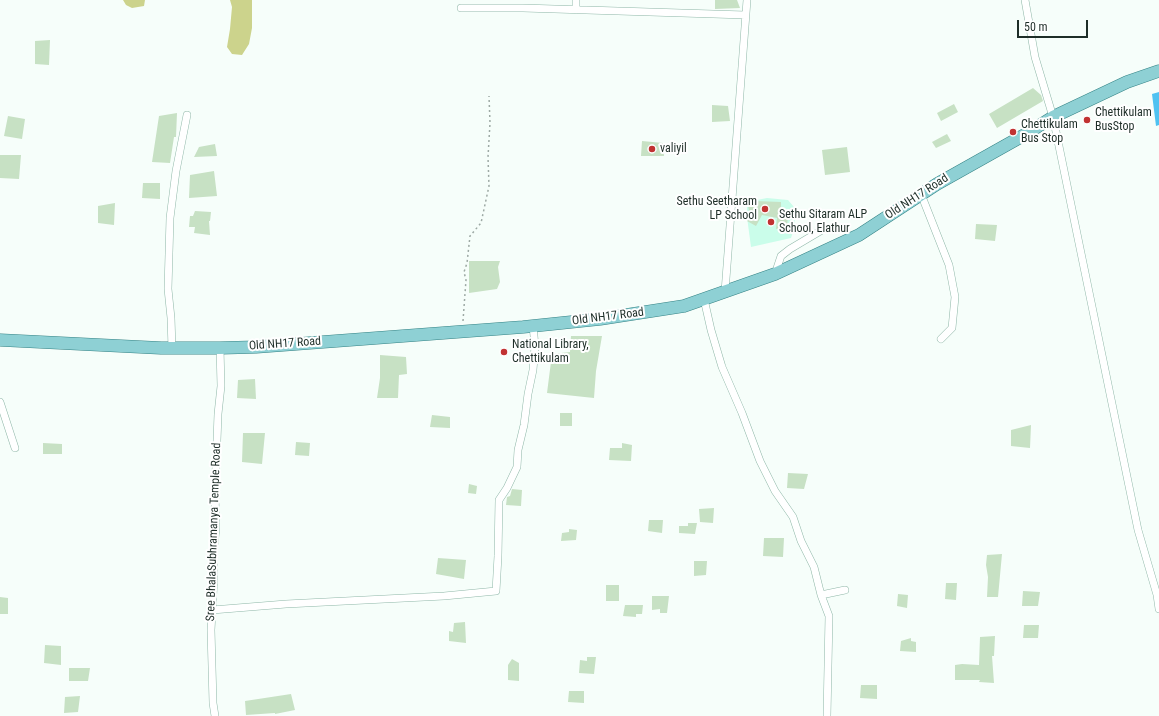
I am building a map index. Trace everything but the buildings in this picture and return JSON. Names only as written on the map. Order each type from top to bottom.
[{"type":"main road","name":"Old NH17 Road","points":[[0,340],[172,348],[220,348],[533,326],[600,319],[684,306],[775,274],[858,235],[921,194],[1053,117],[1127,82],[1159,71]]},
{"type":"street","points":[[576,0],[576,10]]},
{"type":"street","points":[[725,292],[746,0]]},
{"type":"street","points":[[1025,0],[1035,57],[1053,117],[1138,530],[1157,595],[1159,609]]},
{"type":"street","points":[[461,8],[746,15]]},
{"type":"street","points":[[172,348],[168,289],[170,218],[176,171],[187,115]]},
{"type":"street","points":[[921,194],[949,265],[955,297],[952,328],[941,339]]},
{"type":"street","points":[[775,274],[781,256],[790,248],[822,230]]},
{"type":"street","points":[[704,299],[710,330],[722,367],[742,413],[760,461],[775,491],[793,517],[801,541],[814,567],[821,595],[829,616],[827,716]]},
{"type":"street","points":[[212,610],[286,604],[444,596],[496,591],[499,500],[507,488],[517,467],[518,450],[524,425],[533,370],[535,346],[533,326]]},
{"type":"street","name":"Sree BhalaSubhramanya Temple Road","points":[[215,716],[211,660],[211,630],[213,554],[216,529],[216,436],[221,386],[220,348]]},
{"type":"street","points":[[0,402],[15,448]]},
{"type":"street","points":[[821,595],[845,590]]},
{"type":"path","points":[[462,323],[466,280],[464,272],[470,236],[481,223],[489,186],[489,96]]},
{"type":"shaded area","name":"Sethu Sitaram ALP School, Elathur","points":[[767,198],[788,200],[794,207],[795,226],[791,238],[751,247],[747,217],[747,202]]},
{"type":"green space","points":[[123,0],[145,0],[144,6],[132,8],[126,5]]},
{"type":"green space","points":[[230,0],[252,0],[252,28],[249,44],[242,55],[232,54],[227,47],[232,7]]},
{"type":"water","points":[[1159,92],[1159,125],[1156,126],[1152,94]]},
{"type":"place","name":"Chettikulam BusStop","points":[[1087,120]]},
{"type":"place","name":"Chettikulam Bus Stop","points":[[1013,132]]},
{"type":"place","name":"valiyil","points":[[652,149]]},
{"type":"place","name":"Sethu Seetharam LP School","points":[[765,209]]},
{"type":"place","name":"Sethu Sitaram ALP School, Elathur","points":[[771,222]]},
{"type":"place","name":"National Library, Chettikulam","points":[[504,352]]}]
